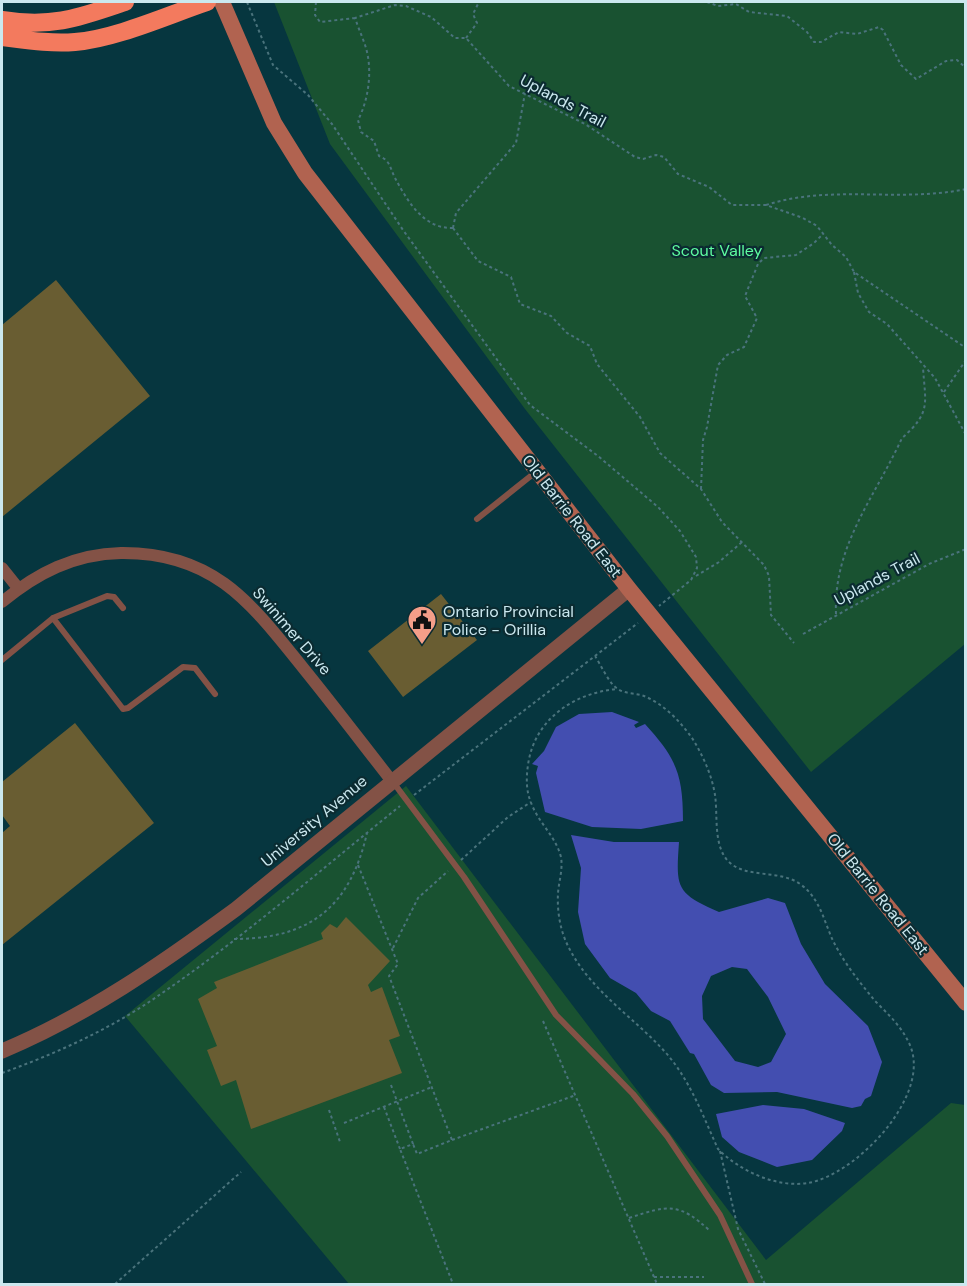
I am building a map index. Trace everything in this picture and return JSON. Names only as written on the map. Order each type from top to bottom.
[{"type":"highway","points":[[2,20],[28,24],[70,21],[124,2]]},
{"type":"highway","points":[[2,36],[42,43],[77,42],[129,29],[207,2]]},
{"type":"main road","name":"Old Barrie Road East","points":[[222,2],[274,123],[305,173],[629,589],[966,1003]]},
{"type":"street","name":"Swinimer Drive","points":[[2,602],[39,574],[62,563],[110,553],[158,555],[198,568],[224,582],[255,608],[391,780]]},
{"type":"street","points":[[2,568],[18,588]]},
{"type":"street","name":"University Avenue","points":[[2,1051],[77,1017],[163,963],[236,909],[391,780],[629,589]]},
{"type":"lane","points":[[477,519],[537,471]]},
{"type":"lane","points":[[2,660],[53,618],[107,596],[114,597],[123,608]]},
{"type":"lane","points":[[53,618],[123,709],[183,667],[195,668],[215,694]]},
{"type":"lane","points":[[391,780],[464,877],[556,1016],[633,1094],[667,1136],[720,1215],[752,1284]]},
{"type":"path","points":[[247,2],[273,65],[308,95],[332,124],[403,230],[530,405],[598,456],[658,507],[680,531],[696,557],[697,568],[693,578]]},
{"type":"path","name":"Uplands Trail","points":[[316,2],[315,15],[320,22],[355,18],[395,5],[406,6],[431,17],[455,38],[466,38],[509,86],[585,124],[634,157],[643,159],[656,155],[664,157],[678,174],[709,186],[732,205],[766,205],[803,218],[817,226],[822,234],[846,257],[854,272],[966,348]]},
{"type":"path","points":[[466,38],[477,23],[473,14],[479,2]]},
{"type":"path","points":[[707,2],[718,6],[724,3],[742,5],[749,12],[787,16],[807,32],[814,42],[821,42],[839,32],[857,34],[879,27],[883,30],[901,66],[916,79],[946,61],[957,60],[965,66]]},
{"type":"path","points":[[355,18],[366,47],[369,75],[364,108],[358,120],[361,132],[374,141],[379,156],[389,163],[401,189],[425,220],[443,228],[453,228]]},
{"type":"path","points":[[525,93],[516,143],[456,213],[453,228],[478,261],[511,277],[520,304],[551,316],[567,333],[590,346],[597,364],[640,417],[660,453],[701,489],[722,522],[764,565],[769,576],[771,615],[794,643]]},
{"type":"path","points":[[766,205],[792,197],[823,194],[918,194],[966,189]]},
{"type":"path","points":[[701,489],[703,440],[708,427],[718,366],[727,355],[744,346],[754,328],[757,318],[745,296],[758,264],[764,258],[796,255],[814,243],[822,234]]},
{"type":"path","points":[[854,272],[858,293],[868,312],[887,324],[944,393],[966,435]]},
{"type":"path","points":[[944,393],[966,360]]},
{"type":"path","points":[[836,614],[838,578],[853,529],[902,438],[915,427],[926,411],[923,367]]},
{"type":"path","points":[[668,600],[693,578],[719,562],[742,543]]},
{"type":"path","name":"Uplands Trail","points":[[803,634],[929,564],[966,549]]},
{"type":"path","points":[[2,1073],[85,1038],[148,1003],[640,621]]},
{"type":"path","points":[[595,656],[617,689]]},
{"type":"path","points":[[720,1150],[740,1166],[775,1181],[807,1183],[841,1172],[860,1156],[891,1123],[909,1088],[914,1055],[904,1034],[860,982],[837,949],[814,897],[789,877],[739,868],[726,859],[719,841],[715,795],[710,772],[693,739],[681,724],[654,701],[617,689],[582,697],[557,711],[544,725],[534,739],[529,759],[528,794],[532,807],[558,847],[561,858],[558,915],[568,946],[589,977],[615,1006],[664,1051],[678,1069],[720,1150],[738,1229],[765,1284]]},
{"type":"path","points":[[233,939],[275,937],[306,925],[318,917],[345,891],[358,865],[367,833]]},
{"type":"path","points":[[358,865],[398,964],[389,976],[452,1140]]},
{"type":"path","points":[[543,1021],[657,1284]]},
{"type":"path","points":[[391,1085],[417,1154],[577,1095]]},
{"type":"path","points":[[344,1123],[432,1087]]},
{"type":"path","points":[[384,1106],[453,1284]]},
{"type":"path","points":[[329,1110],[340,1142]]},
{"type":"path","points":[[400,1149],[413,1144]]},
{"type":"path","points":[[115,1284],[241,1172]]},
{"type":"path","points":[[629,1218],[653,1210],[676,1208],[692,1214],[710,1231]]},
{"type":"path","points":[[654,1277],[704,1277]]},
{"type":"green space","name":"Scout Valley","points":[[274,2],[965,2],[965,644],[811,772],[525,409],[330,144]]},
{"type":"green space","points":[[406,786],[766,1260],[951,1103],[965,1105],[965,1284],[349,1284],[125,1016]]},
{"type":"shaded area","points":[[612,712],[639,722],[634,725],[636,728],[645,724],[671,757],[679,779],[683,821],[641,829],[592,827],[545,812],[536,773],[538,766],[532,764],[544,751],[556,727],[579,714]]},
{"type":"shaded area","points":[[571,835],[614,842],[679,842],[678,869],[681,887],[694,899],[719,912],[768,898],[785,903],[801,944],[825,984],[868,1026],[882,1062],[871,1096],[865,1099],[861,1106],[852,1108],[777,1092],[724,1093],[711,1085],[694,1054],[690,1053],[670,1021],[651,1011],[636,993],[610,978],[585,944],[578,912],[581,868]],"holes":[[[732,967],[747,969],[768,997],[786,1034],[771,1062],[758,1067],[735,1061],[703,1019],[702,996],[711,976]]]},
{"type":"shaded area","points":[[763,1105],[804,1109],[845,1123],[842,1131],[812,1160],[777,1167],[739,1152],[722,1137],[716,1114]]},
{"type":"building","points":[[56,280],[150,396],[2,517],[2,325]]},
{"type":"building","name":"Ontario Provincial Police - Orillia","points":[[441,594],[477,640],[403,697],[368,651]]},
{"type":"building","points":[[75,723],[154,823],[2,945],[2,833],[10,826],[2,815],[2,782]]},
{"type":"building","points":[[346,917],[390,961],[368,985],[371,992],[382,987],[400,1036],[389,1040],[402,1073],[251,1129],[236,1080],[221,1086],[207,1050],[217,1046],[198,999],[217,988],[214,982],[323,939],[321,933],[330,924],[337,928]]},
{"type":"place","name":"Ontario Provincial Police - Orillia","points":[[422,646]]}]
